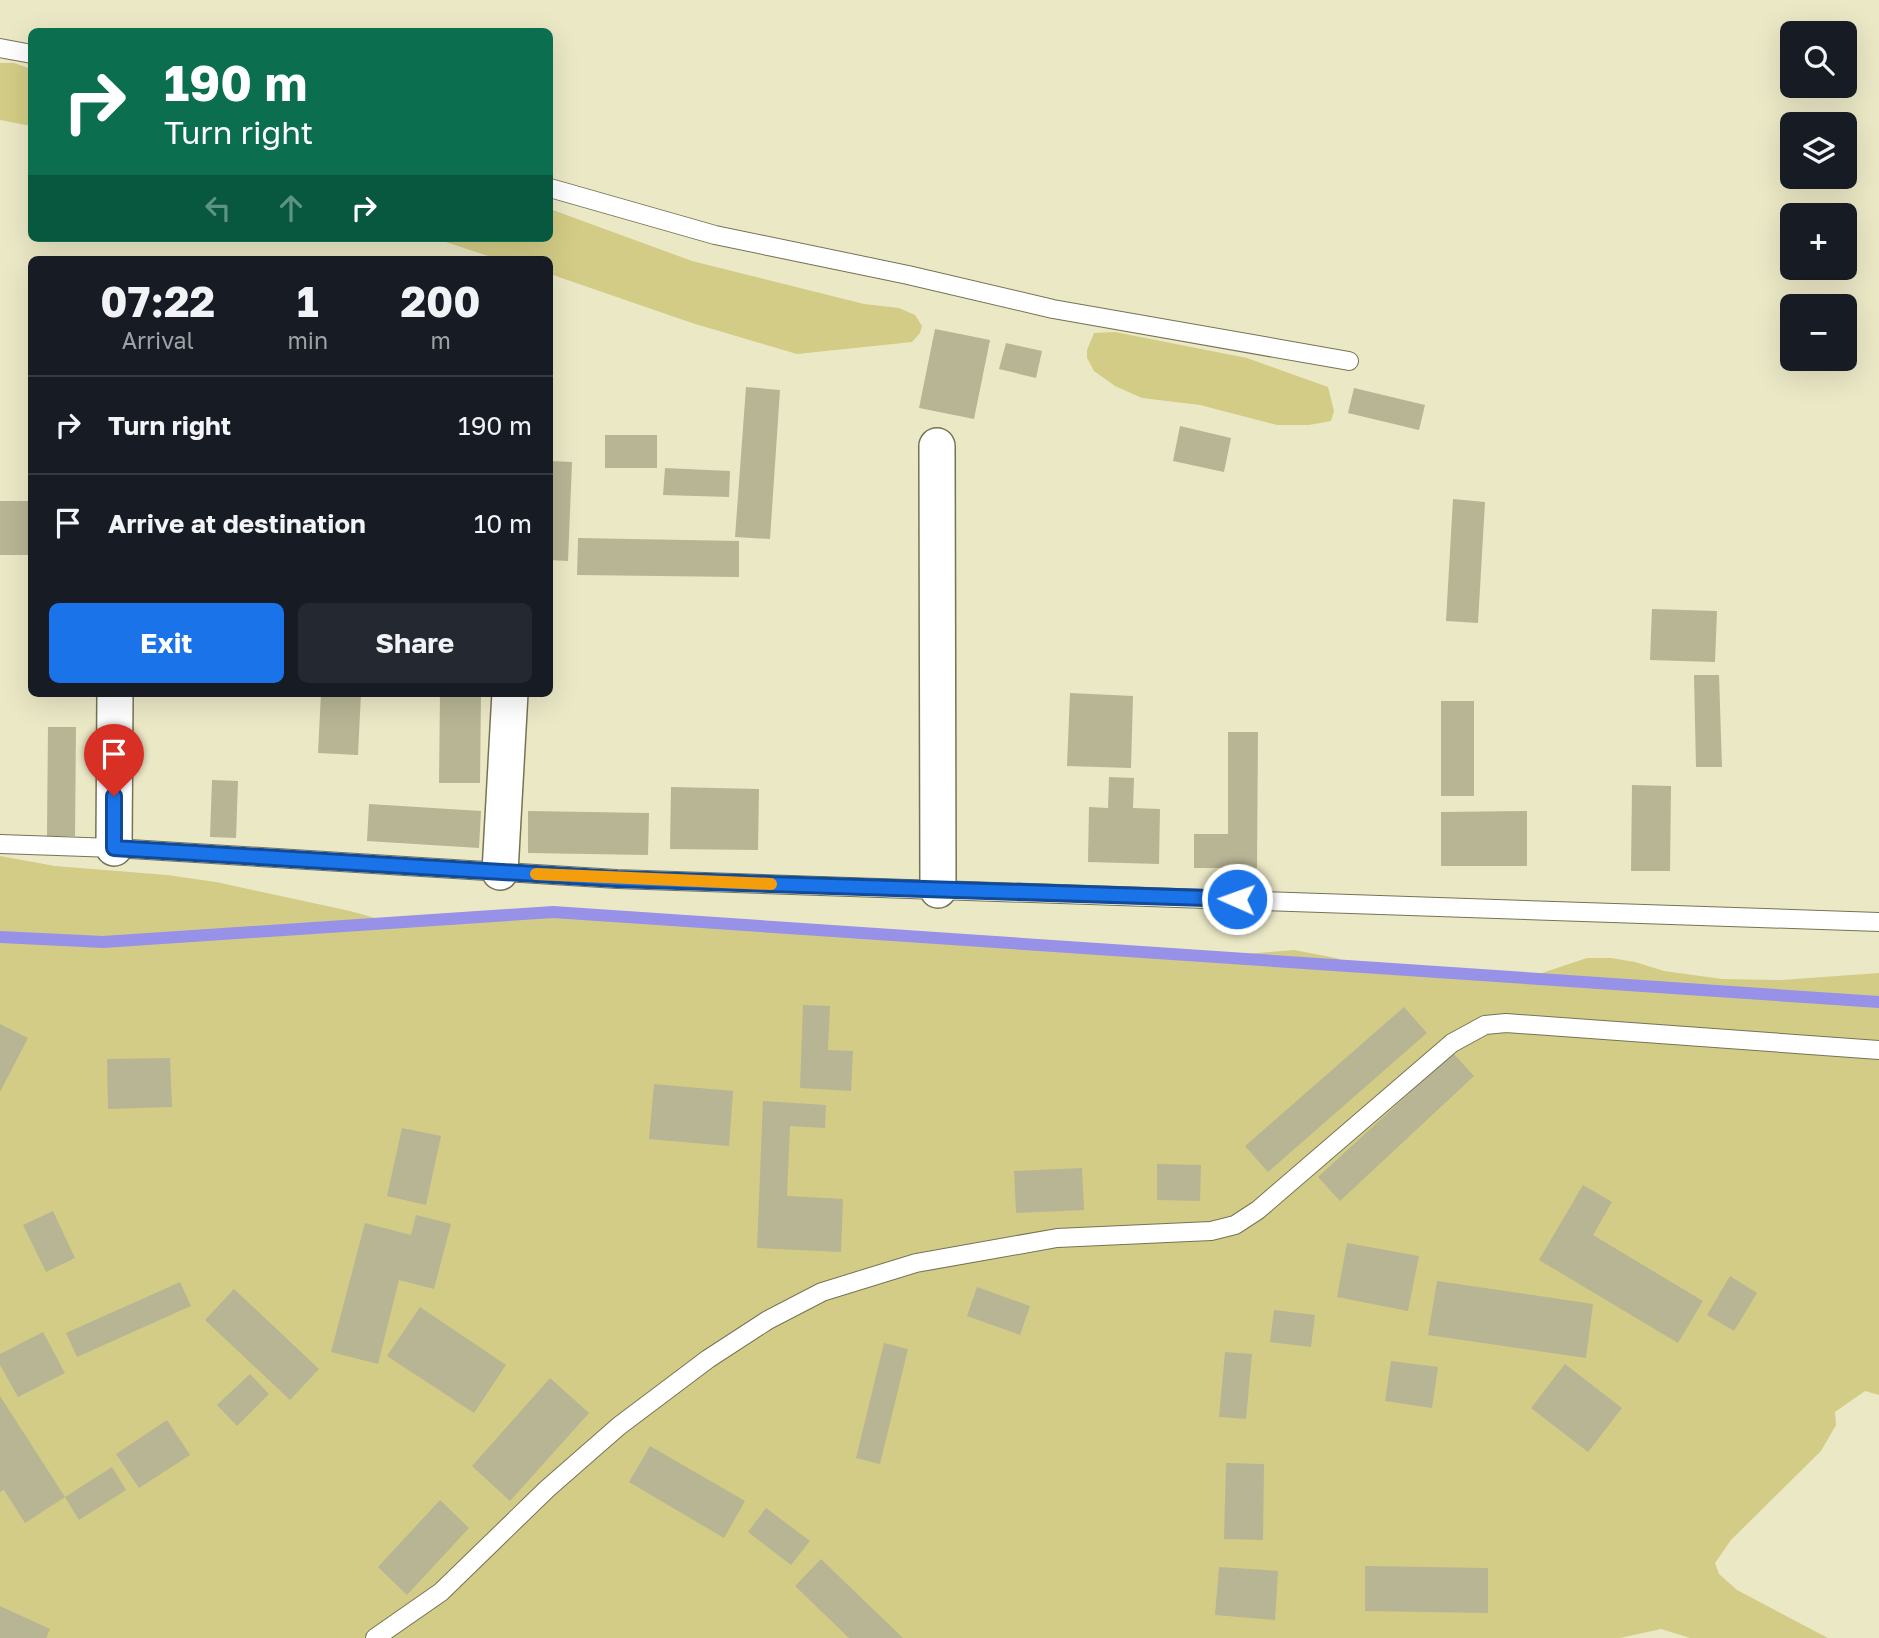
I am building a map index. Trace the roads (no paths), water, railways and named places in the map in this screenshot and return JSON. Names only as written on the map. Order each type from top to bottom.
[{"type":"street","points":[[937,446],[938,890]]},
{"type":"street","points":[[114,848],[115,697]]},
{"type":"street","points":[[500,872],[510,697]]},
{"type":"lane","points":[[0,48],[28,53]]},
{"type":"lane","points":[[553,189],[715,235],[895,272],[1053,309],[1349,361]]},
{"type":"lane","points":[[0,844],[114,848],[617,879],[1879,922]]},
{"type":"lane","points":[[375,1638],[441,1592],[547,1489],[619,1426],[709,1359],[768,1320],[822,1292],[916,1263],[1056,1238],[1211,1231],[1235,1225],[1258,1209],[1452,1043],[1485,1025],[1506,1023],[1879,1050]]},
{"type":"waterway","points":[[0,937],[103,942],[553,912],[1879,1002]]}]
